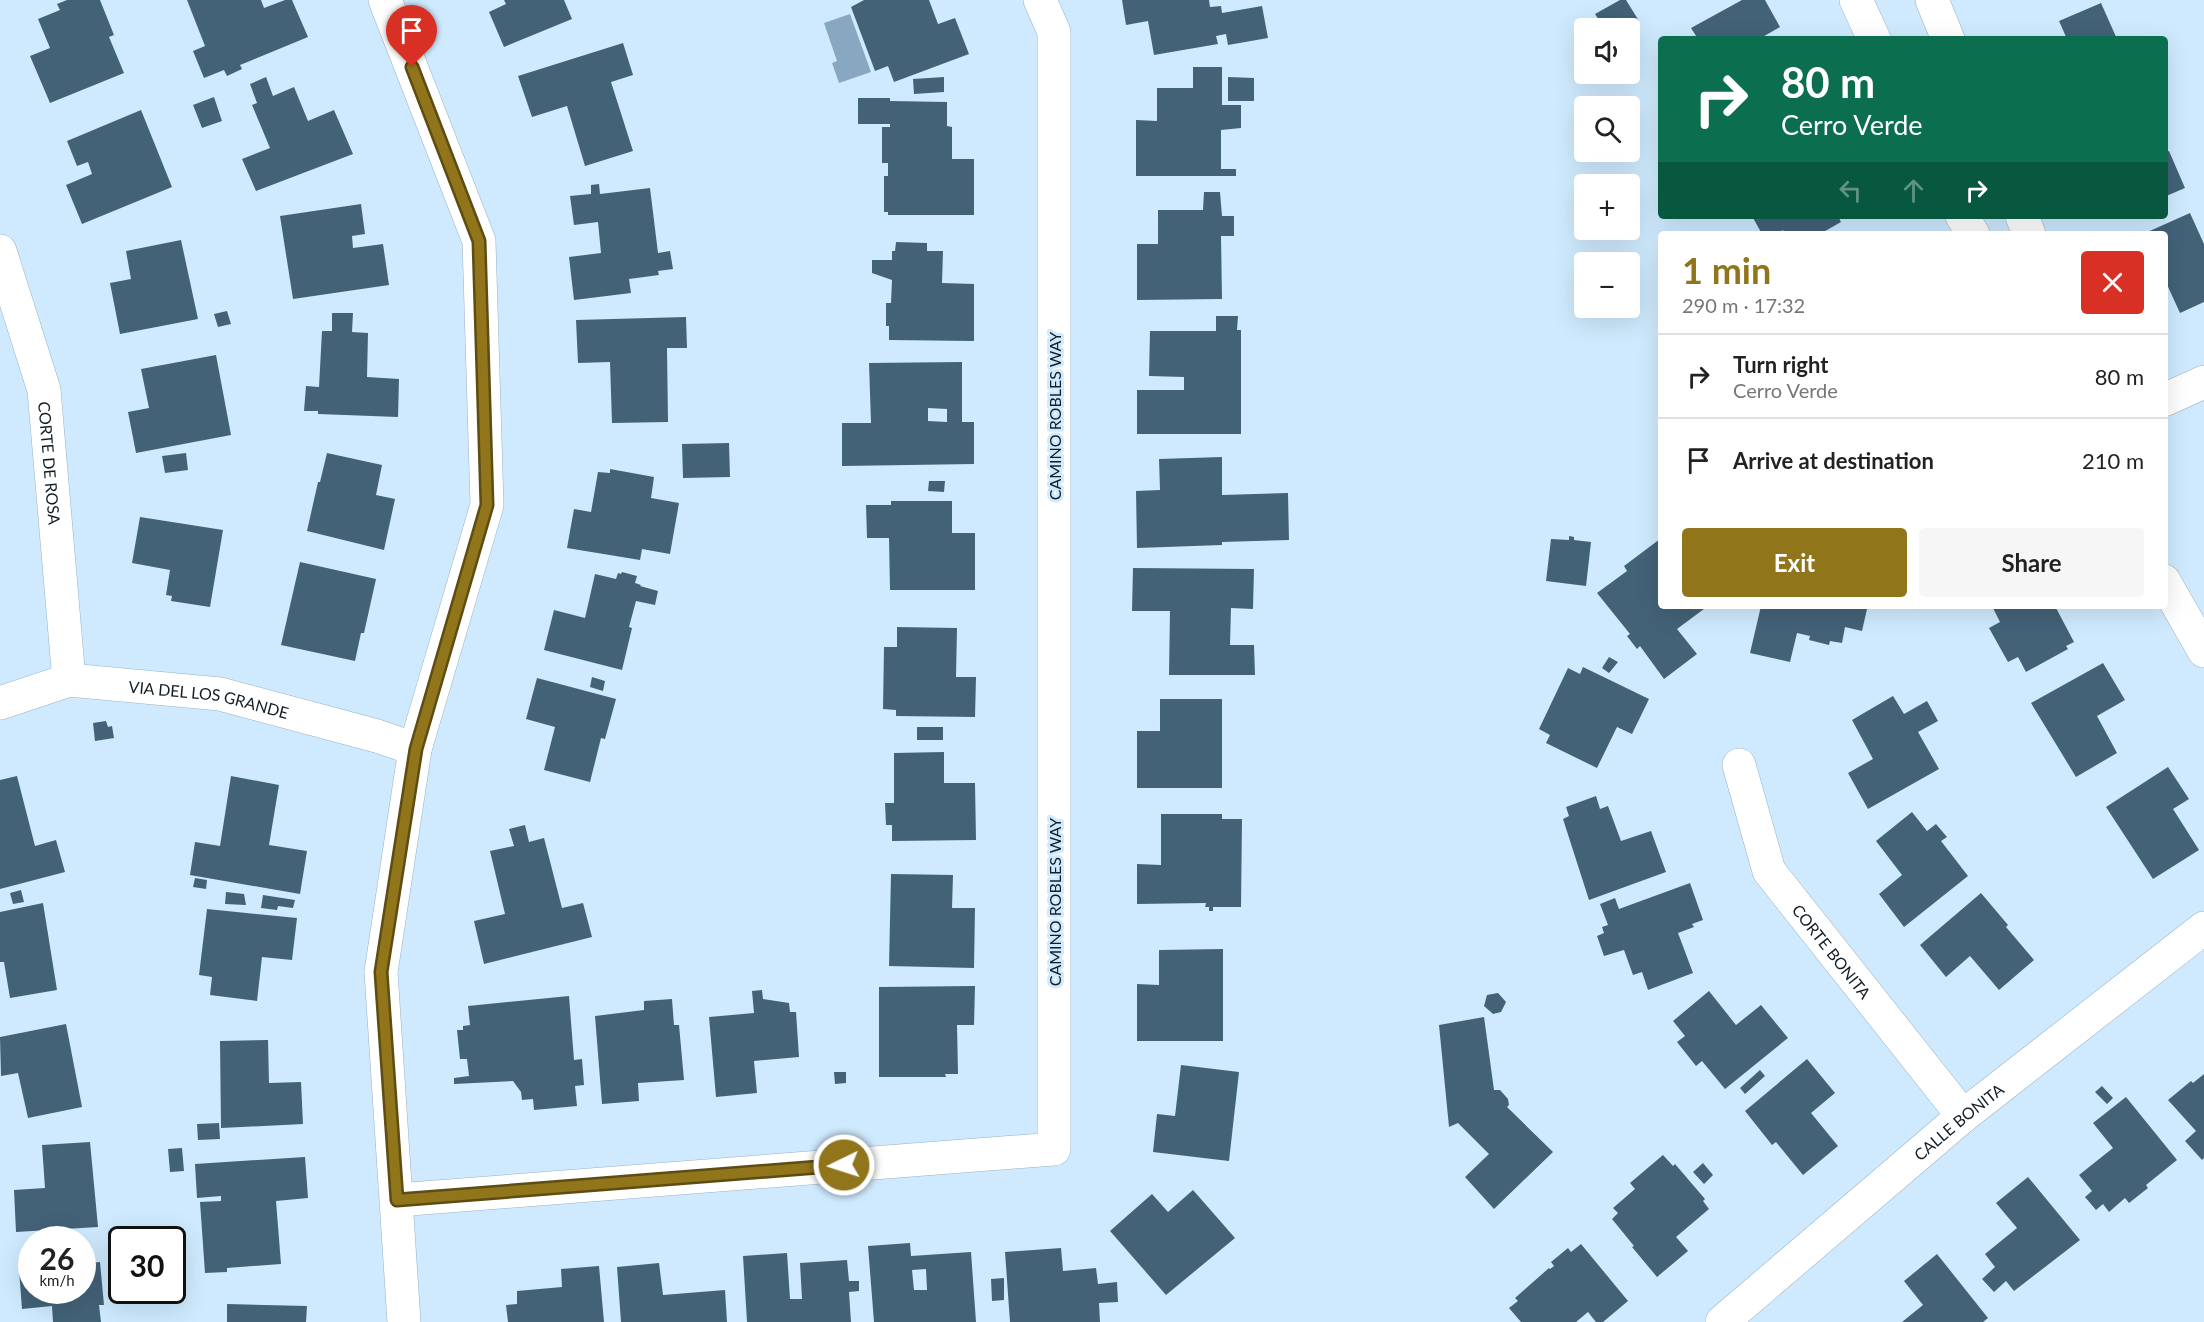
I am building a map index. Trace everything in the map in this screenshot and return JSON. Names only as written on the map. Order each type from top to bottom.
[{"type":"street","points":[[385,0],[479,241],[487,505],[416,749],[381,972],[404,1322]]},
{"type":"street","name":"CAMINO ROBLES WAY","points":[[397,1200],[1054,1149],[1054,32],[1040,0]]},
{"type":"street","points":[[1856,0],[1873,36]]},
{"type":"street","points":[[1932,0],[1947,36]]},
{"type":"street","name":"CORTE DE ROSA","points":[[0,251],[44,390],[69,680]]},
{"type":"street","points":[[2168,398],[2204,382]]},
{"type":"street","points":[[2168,588],[2204,651]]},
{"type":"street","name":"VIA DEL LOS GRANDE","points":[[0,703],[69,680],[220,694],[377,736],[416,749]]},
{"type":"street","name":"CORTE BONITA","points":[[1739,765],[1769,871],[1963,1116]]},
{"type":"street","name":"CALLE BONITA","points":[[1722,1322],[1963,1116],[2204,928]]},
{"type":"water","points":[[850,14],[871,72],[839,83],[832,63],[837,61],[824,23]]},
{"type":"building","points":[[67,0],[100,0],[114,35],[109,37],[124,73],[50,103],[30,56],[50,48],[38,19],[60,10],[57,4]]},
{"type":"building","points":[[187,0],[261,0],[264,8],[285,0],[292,0],[308,37],[240,65],[242,69],[227,76],[224,70],[204,78],[193,51],[205,46]]},
{"type":"building","points":[[504,0],[564,0],[572,19],[504,47],[489,12],[506,4]]},
{"type":"building","points":[[864,0],[929,0],[938,24],[955,18],[969,54],[894,82],[888,66],[875,71],[851,7]]},
{"type":"building","points":[[1122,0],[1209,0],[1210,7],[1221,6],[1222,13],[1262,6],[1268,38],[1228,45],[1226,34],[1216,36],[1218,44],[1154,55],[1148,21],[1126,25]]},
{"type":"building","points":[[1620,0],[1626,0],[1637,18],[1598,18],[1595,14]]},
{"type":"building","points":[[1742,0],[1765,0],[1780,27],[1764,36],[1696,36],[1691,28]]},
{"type":"building","points":[[2101,3],[2116,36],[2066,36],[2059,21]]},
{"type":"building","points":[[623,43],[633,75],[611,82],[633,151],[585,166],[567,106],[532,117],[518,76]]},
{"type":"building","points":[[1193,67],[1222,67],[1222,105],[1241,105],[1241,128],[1221,130],[1221,169],[1236,169],[1236,176],[1136,176],[1136,120],[1157,121],[1157,88],[1193,88]]},
{"type":"building","points":[[266,77],[273,96],[294,87],[308,121],[334,110],[353,154],[256,191],[242,159],[270,148],[252,105],[257,103],[250,84]]},
{"type":"building","points":[[944,77],[944,92],[914,94],[913,79]]},
{"type":"building","points":[[1228,77],[1254,78],[1254,101],[1228,101]]},
{"type":"building","points":[[214,97],[222,121],[202,128],[193,105]]},
{"type":"building","points":[[858,98],[947,102],[947,126],[952,127],[952,159],[974,159],[974,215],[888,215],[888,212],[884,212],[884,176],[888,176],[888,163],[882,163],[882,127],[890,127],[890,124],[858,124]]},
{"type":"building","points":[[141,110],[172,187],[82,224],[66,185],[92,174],[88,162],[77,166],[67,141]]},
{"type":"building","points":[[2168,151],[2169,151],[2185,188],[2168,195]]},
{"type":"building","points":[[599,184],[600,194],[650,188],[658,253],[670,251],[673,269],[658,271],[659,275],[629,279],[631,293],[574,300],[569,257],[601,253],[598,222],[574,225],[570,196],[591,194],[591,185]]},
{"type":"building","points":[[1204,192],[1220,192],[1222,216],[1234,216],[1234,236],[1221,236],[1222,299],[1137,300],[1137,244],[1158,244],[1158,210],[1203,210]]},
{"type":"building","points":[[361,204],[365,234],[352,236],[353,248],[383,244],[389,285],[293,299],[280,216]]},
{"type":"building","points":[[2190,213],[2204,244],[2204,302],[2180,313],[2168,287],[2168,231],[2150,231]]},
{"type":"building","points":[[1754,219],[1840,219],[1841,222],[1825,231],[1760,231]]},
{"type":"building","points":[[181,240],[198,319],[120,334],[110,283],[131,279],[126,251]]},
{"type":"building","points":[[896,242],[927,243],[927,251],[943,251],[942,283],[974,284],[974,341],[889,340],[889,326],[886,326],[886,303],[891,303],[892,280],[872,273],[872,260],[892,260],[892,251],[895,251]]},
{"type":"building","points":[[227,311],[231,324],[218,327],[214,314]]},
{"type":"building","points":[[332,313],[353,313],[352,332],[368,333],[367,377],[399,379],[398,417],[318,414],[318,411],[304,411],[306,386],[319,387],[322,331],[332,331]]},
{"type":"building","points":[[1216,316],[1238,316],[1237,330],[1241,330],[1241,434],[1137,434],[1137,390],[1184,390],[1184,377],[1149,376],[1150,331],[1216,331]]},
{"type":"building","points":[[686,317],[687,348],[667,348],[668,422],[612,423],[610,362],[578,363],[576,320]]},
{"type":"building","points":[[216,355],[231,435],[136,453],[128,412],[149,408],[141,369]]},
{"type":"building","points":[[962,362],[962,422],[974,422],[974,464],[842,466],[842,423],[871,423],[869,363]],"holes":[[[928,408],[947,409],[947,422],[928,421]]]},
{"type":"building","points":[[729,443],[730,477],[683,478],[682,444]]},
{"type":"building","points":[[186,453],[188,470],[165,473],[162,456]]},
{"type":"building","points":[[327,453],[382,465],[376,495],[395,499],[384,550],[307,531]]},
{"type":"building","points":[[1222,457],[1222,495],[1288,493],[1289,540],[1137,548],[1136,491],[1160,490],[1159,459]]},
{"type":"building","points":[[610,469],[654,477],[651,498],[679,503],[670,554],[642,549],[640,560],[567,548],[574,509],[591,512],[598,472],[610,473]]},
{"type":"building","points":[[929,481],[945,481],[944,492],[928,491]]},
{"type":"building","points":[[891,501],[952,501],[952,533],[975,533],[975,590],[890,590],[889,538],[867,538],[866,505],[891,505]]},
{"type":"building","points":[[140,517],[223,530],[210,607],[171,601],[172,596],[166,595],[170,570],[132,563]]},
{"type":"building","points":[[1569,536],[1574,537],[1574,540],[1591,542],[1586,586],[1546,581],[1551,539],[1569,540]]},
{"type":"building","points":[[1658,540],[1658,609],[1704,609],[1677,629],[1697,654],[1664,679],[1640,646],[1637,649],[1627,636],[1630,634],[1597,593],[1627,571],[1624,566]]},
{"type":"building","points":[[300,562],[376,579],[355,661],[281,645]]},
{"type":"building","points":[[1133,568],[1254,569],[1253,609],[1231,608],[1230,645],[1254,645],[1255,675],[1169,675],[1170,611],[1132,611]]},
{"type":"building","points":[[618,573],[637,576],[635,583],[640,586],[658,591],[655,605],[636,601],[622,670],[544,650],[554,610],[585,618],[595,574],[616,579]]},
{"type":"building","points":[[1760,609],[1867,609],[1862,631],[1845,627],[1842,643],[1830,641],[1829,645],[1809,640],[1810,636],[1797,633],[1790,662],[1750,653]]},
{"type":"building","points":[[1994,609],[2057,609],[2074,642],[2066,646],[2068,649],[2026,672],[2018,657],[2008,662],[1989,628],[2000,622]]},
{"type":"building","points":[[897,627],[957,628],[956,677],[976,677],[975,717],[896,716],[896,710],[883,709],[884,647],[897,647]]},
{"type":"building","points":[[1609,657],[1618,662],[1609,673],[1602,668]]},
{"type":"building","points":[[2103,663],[2125,700],[2097,716],[2117,753],[2076,777],[2031,703]]},
{"type":"building","points":[[1583,667],[1649,699],[1632,734],[1617,727],[1597,768],[1546,743],[1550,735],[1539,729],[1568,668],[1580,674]]},
{"type":"building","points":[[592,677],[605,681],[603,691],[590,687]]},
{"type":"building","points":[[537,678],[616,699],[605,739],[601,738],[590,782],[544,770],[555,727],[526,719]]},
{"type":"building","points":[[1893,696],[1904,714],[1927,701],[1938,721],[1918,732],[1939,769],[1868,809],[1848,773],[1873,759],[1852,720]]},
{"type":"building","points":[[1160,699],[1222,699],[1222,788],[1137,788],[1137,731],[1160,731]]},
{"type":"building","points":[[106,721],[108,727],[112,726],[114,738],[95,741],[93,723]]},
{"type":"building","points":[[917,727],[943,727],[943,740],[917,740]]},
{"type":"building","points":[[944,752],[944,783],[975,783],[976,840],[892,841],[892,825],[886,825],[885,803],[894,803],[894,753]]},
{"type":"building","points":[[2168,767],[2189,799],[2173,809],[2199,850],[2153,879],[2106,807]]},
{"type":"building","points":[[17,776],[35,846],[56,840],[65,872],[0,889],[0,780]]},
{"type":"building","points":[[231,776],[279,785],[269,845],[307,851],[300,894],[190,875],[195,842],[220,846]]},
{"type":"building","points":[[1596,796],[1600,809],[1608,806],[1621,841],[1651,831],[1666,872],[1589,900],[1563,819],[1569,816],[1566,807]]},
{"type":"building","points":[[1912,812],[1927,831],[1936,824],[1947,837],[1941,841],[1968,876],[1904,927],[1879,894],[1902,875],[1876,841]]},
{"type":"building","points":[[1161,814],[1222,814],[1222,819],[1242,819],[1241,907],[1213,907],[1213,911],[1209,911],[1209,907],[1205,907],[1206,903],[1137,904],[1137,864],[1161,865]]},
{"type":"building","points":[[525,825],[529,842],[544,838],[562,908],[583,903],[592,937],[484,964],[474,921],[505,914],[490,851],[514,846],[509,829]]},
{"type":"building","points":[[891,874],[953,875],[952,908],[975,908],[974,968],[889,966]]},
{"type":"building","points":[[195,878],[207,880],[206,889],[193,887]]},
{"type":"building","points":[[1690,883],[1703,920],[1692,924],[1694,927],[1678,933],[1693,973],[1648,990],[1642,972],[1633,975],[1624,950],[1604,956],[1597,936],[1604,933],[1602,927],[1608,925],[1600,904],[1615,898],[1619,909]]},
{"type":"building","points":[[21,890],[24,902],[13,904],[10,893]]},
{"type":"building","points":[[226,892],[244,894],[246,905],[225,904]]},
{"type":"building","points":[[1981,893],[2034,960],[1999,990],[1970,956],[1946,977],[1920,945]]},
{"type":"building","points":[[263,895],[295,900],[293,908],[278,906],[277,910],[261,908]]},
{"type":"building","points":[[43,903],[57,990],[10,998],[4,962],[0,962],[0,912]]},
{"type":"building","points":[[207,909],[297,918],[292,960],[262,957],[257,1001],[210,995],[212,977],[199,975]]},
{"type":"building","points":[[1223,949],[1223,1041],[1137,1041],[1137,984],[1159,985],[1159,950]]},
{"type":"building","points":[[975,986],[974,1025],[957,1025],[958,1074],[945,1074],[946,1077],[879,1077],[879,987]]},
{"type":"building","points":[[762,990],[763,999],[789,1003],[790,1012],[796,1012],[799,1057],[754,1061],[757,1093],[716,1097],[709,1017],[754,1013],[752,991]]},
{"type":"building","points":[[1709,991],[1736,1025],[1761,1005],[1788,1038],[1725,1089],[1702,1061],[1696,1066],[1677,1042],[1685,1036],[1673,1021]]},
{"type":"building","points":[[1498,993],[1506,1002],[1501,1012],[1493,1014],[1484,1006],[1487,995]]},
{"type":"building","points":[[569,996],[574,1060],[582,1059],[584,1085],[575,1086],[577,1106],[534,1110],[533,1099],[522,1100],[521,1092],[513,1081],[454,1084],[454,1078],[469,1076],[467,1059],[460,1059],[457,1030],[463,1030],[463,1026],[470,1025],[468,1006]]},
{"type":"building","points":[[672,999],[674,1025],[679,1025],[684,1080],[638,1083],[639,1101],[602,1104],[595,1016],[644,1010],[644,1001]]},
{"type":"building","points":[[1484,1017],[1494,1090],[1500,1090],[1508,1099],[1507,1107],[1553,1152],[1494,1209],[1465,1177],[1489,1154],[1458,1123],[1449,1127],[1439,1025]]},
{"type":"building","points":[[66,1024],[82,1107],[28,1118],[18,1073],[1,1076],[0,1037]]},
{"type":"building","points":[[268,1040],[269,1083],[301,1082],[303,1124],[221,1128],[220,1041]]},
{"type":"building","points":[[1807,1059],[1835,1093],[1811,1113],[1838,1146],[1803,1175],[1776,1142],[1772,1145],[1745,1111]]},
{"type":"building","points":[[1181,1065],[1239,1072],[1229,1161],[1153,1152],[1157,1114],[1175,1116]]},
{"type":"building","points":[[1760,1070],[1765,1076],[1745,1094],[1740,1088]]},
{"type":"building","points":[[834,1072],[846,1072],[846,1083],[835,1084]]},
{"type":"building","points":[[2204,1074],[2204,1158],[2202,1160],[2185,1141],[2196,1131],[2168,1100],[2191,1081],[2193,1083]]},
{"type":"building","points":[[2102,1086],[2113,1098],[2107,1104],[2095,1092]]},
{"type":"building","points":[[2126,1097],[2177,1160],[2146,1185],[2148,1188],[2129,1203],[2125,1198],[2109,1212],[2103,1204],[2096,1210],[2085,1197],[2092,1191],[2079,1175],[2113,1148],[2093,1123]]},
{"type":"building","points":[[219,1123],[220,1139],[198,1140],[197,1124]]},
{"type":"building","points":[[90,1142],[98,1227],[18,1226],[18,1232],[16,1232],[14,1190],[45,1188],[42,1145]]},
{"type":"building","points":[[182,1148],[184,1171],[170,1172],[168,1149]]},
{"type":"building","points":[[1663,1155],[1673,1166],[1675,1164],[1705,1199],[1703,1201],[1709,1209],[1676,1237],[1688,1251],[1657,1277],[1612,1219],[1618,1213],[1613,1208],[1635,1189],[1630,1183]]},
{"type":"building","points":[[305,1157],[308,1198],[276,1201],[281,1264],[227,1268],[227,1272],[205,1273],[200,1202],[221,1201],[221,1196],[197,1198],[195,1164]]},
{"type":"building","points":[[1703,1163],[1713,1175],[1704,1184],[1693,1172]]},
{"type":"building","points":[[2028,1177],[2080,1240],[2014,1291],[2006,1281],[1994,1292],[1982,1279],[1995,1267],[1985,1254],[2017,1228],[1996,1203]]},
{"type":"building","points":[[1193,1190],[1235,1238],[1166,1295],[1110,1231],[1152,1194],[1168,1212]]},
{"type":"building","points":[[910,1243],[911,1256],[971,1252],[976,1322],[874,1322],[868,1246]],"holes":[[[926,1269],[927,1290],[914,1290],[912,1270]]]},
{"type":"building","points":[[1581,1244],[1628,1301],[1603,1322],[1596,1322],[1588,1312],[1576,1322],[1521,1322],[1509,1308],[1518,1301],[1515,1298],[1554,1266],[1551,1262],[1568,1248],[1571,1252]]},
{"type":"building","points":[[1061,1248],[1063,1271],[1096,1268],[1098,1284],[1117,1282],[1118,1302],[1099,1303],[1100,1322],[1010,1322],[1005,1252]]},
{"type":"building","points":[[787,1253],[790,1299],[802,1299],[800,1263],[847,1260],[849,1281],[859,1281],[859,1291],[849,1292],[851,1322],[747,1322],[743,1256]]},
{"type":"building","points":[[1937,1254],[1988,1318],[1983,1322],[1902,1322],[1923,1305],[1904,1281]]},
{"type":"building","points":[[96,1262],[100,1262],[104,1305],[99,1305],[101,1322],[53,1322],[52,1306],[22,1309],[22,1304],[96,1304]]},
{"type":"building","points":[[659,1263],[663,1295],[725,1290],[727,1322],[621,1322],[617,1267]]},
{"type":"building","points":[[599,1266],[604,1322],[508,1322],[506,1305],[517,1304],[517,1291],[562,1287],[561,1269]]},
{"type":"building","points":[[1004,1278],[1004,1300],[992,1301],[991,1279]]},
{"type":"building","points":[[227,1304],[307,1306],[306,1322],[227,1322]]},
{"type":"route","points":[[412,67],[479,241],[487,505],[416,749],[381,972],[397,1200],[844,1165]]}]
